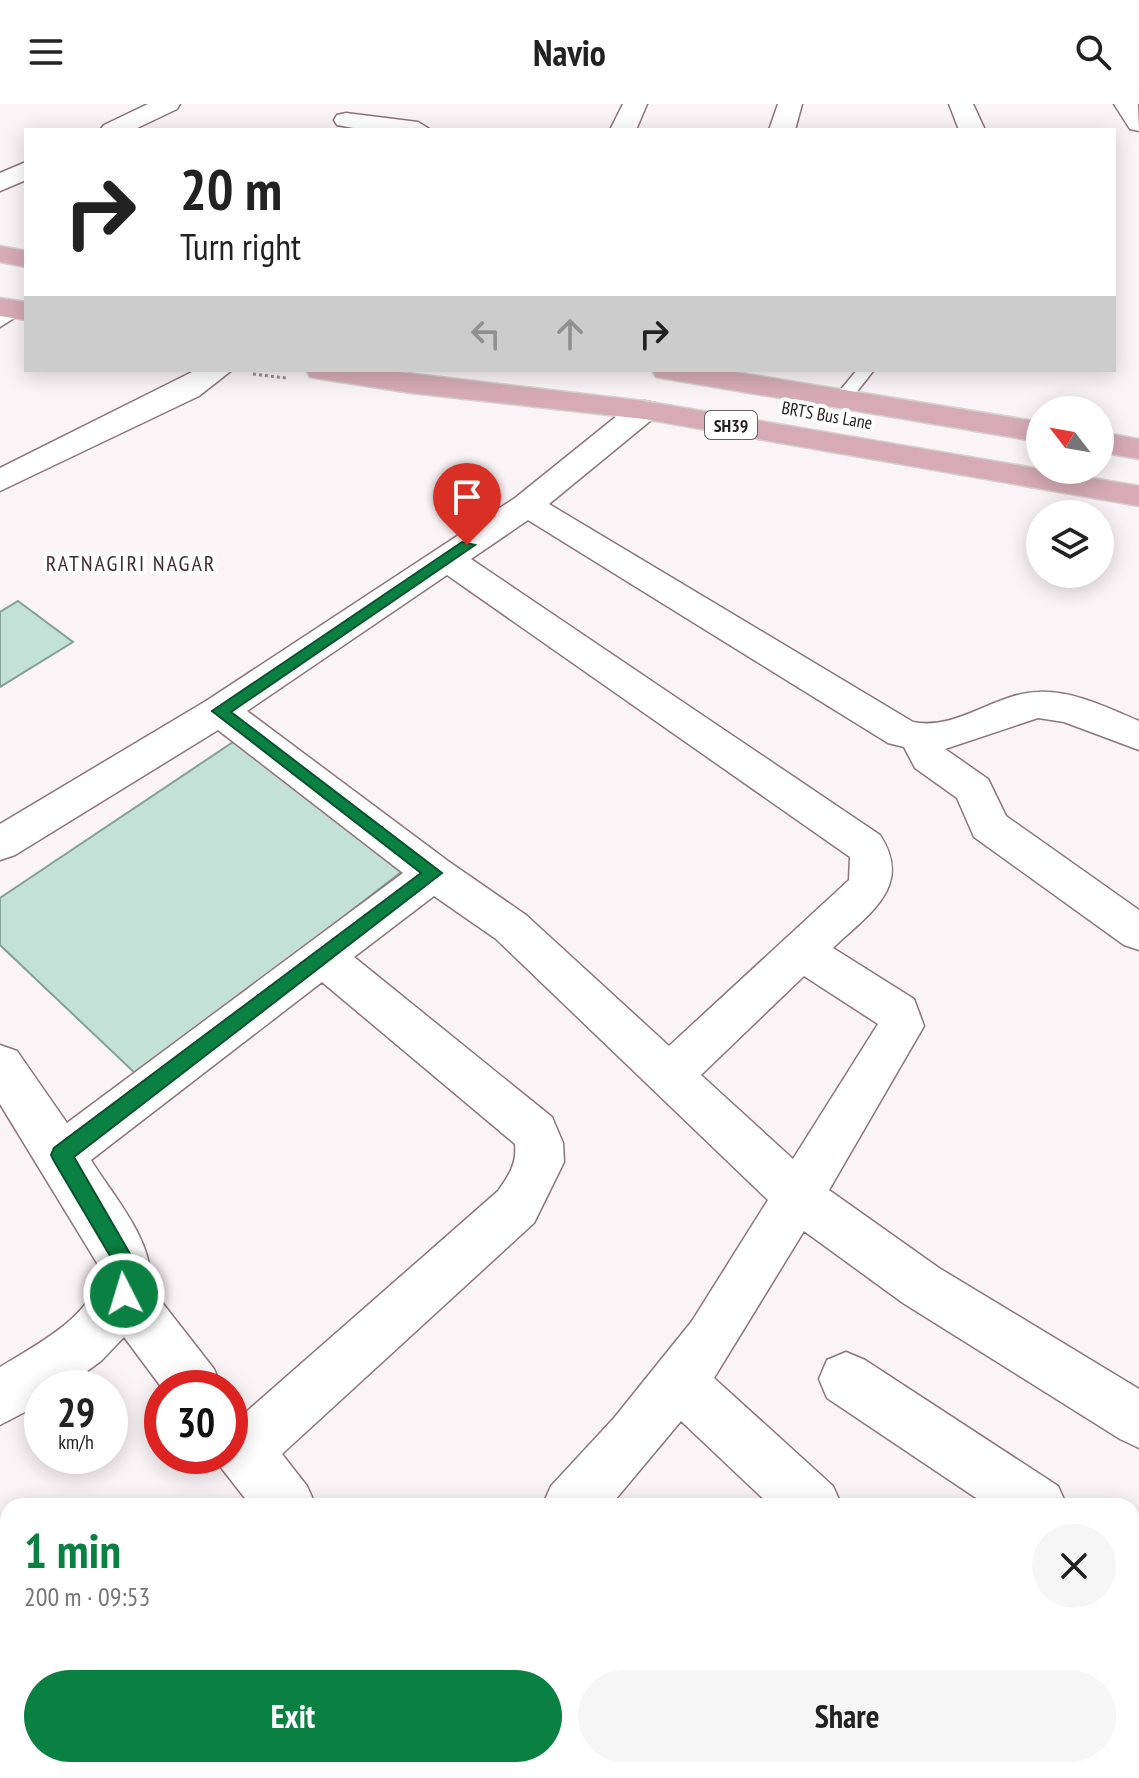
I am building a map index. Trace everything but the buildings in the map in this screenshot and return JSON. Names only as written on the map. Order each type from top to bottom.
[{"type":"main road","points":[[0,254],[24,259]]},
{"type":"main road","points":[[0,281],[14,307]]},
{"type":"main road","name":"SH39","points":[[334,372],[411,384],[644,410],[1139,496]]},
{"type":"main road","name":"SH39","points":[[691,372],[728,375],[842,399],[1026,430]]},
{"type":"main road","name":"BRTS Bus Lane","points":[[590,374],[1026,449]]},
{"type":"main road","points":[[1114,445],[1139,449]]},
{"type":"main road","points":[[1114,464],[1139,468]]},
{"type":"street","points":[[117,128],[168,104]]},
{"type":"street","points":[[337,125],[378,104]]},
{"type":"street","points":[[624,128],[635,104]]},
{"type":"street","points":[[783,128],[790,104]]},
{"type":"street","points":[[961,104],[971,128]]},
{"type":"street","points":[[1126,104],[1139,124]]},
{"type":"street","points":[[337,125],[386,128]]},
{"type":"street","points":[[0,153],[24,159]]},
{"type":"street","points":[[0,183],[24,171]]},
{"type":"street","points":[[0,481],[188,389],[214,372]]},
{"type":"street","points":[[0,844],[220,711],[447,559],[527,505],[644,410]]},
{"type":"street","points":[[527,505],[902,733],[920,739],[946,736],[1037,705],[1061,707],[1139,736]]},
{"type":"street","points":[[447,559],[865,846],[873,858],[873,878],[864,892],[669,1076]]},
{"type":"street","points":[[220,711],[433,873],[511,927],[797,1195],[902,1275],[1139,1420]]},
{"type":"street","points":[[920,739],[929,758],[974,790],[989,826],[1139,933]]},
{"type":"street","points":[[61,1155],[433,873]]},
{"type":"street","points":[[578,1498],[634,1438],[711,1339],[901,1026],[898,1012],[801,951]]},
{"type":"street","points":[[248,1434],[516,1207],[538,1172],[543,1150],[535,1132],[322,956]]},
{"type":"street","points":[[0,1065],[61,1155],[126,1264],[128,1279],[124,1294],[113,1312],[94,1330],[58,1360],[0,1398]]},
{"type":"street","points":[[124,1294],[181,1370]]},
{"type":"street","points":[[846,1379],[1026,1498]]},
{"type":"street","points":[[679,1382],[792,1498]]},
{"type":"street","points":[[248,1457],[281,1498]]},
{"type":"lane","points":[[842,399],[864,372]]},
{"type":"district","name":"RATNAGIRI NAGAR","points":[[131,563]]},
{"type":"route","points":[[124,1294],[128,1279],[126,1264],[61,1155],[433,873],[220,711],[467,545]]}]
